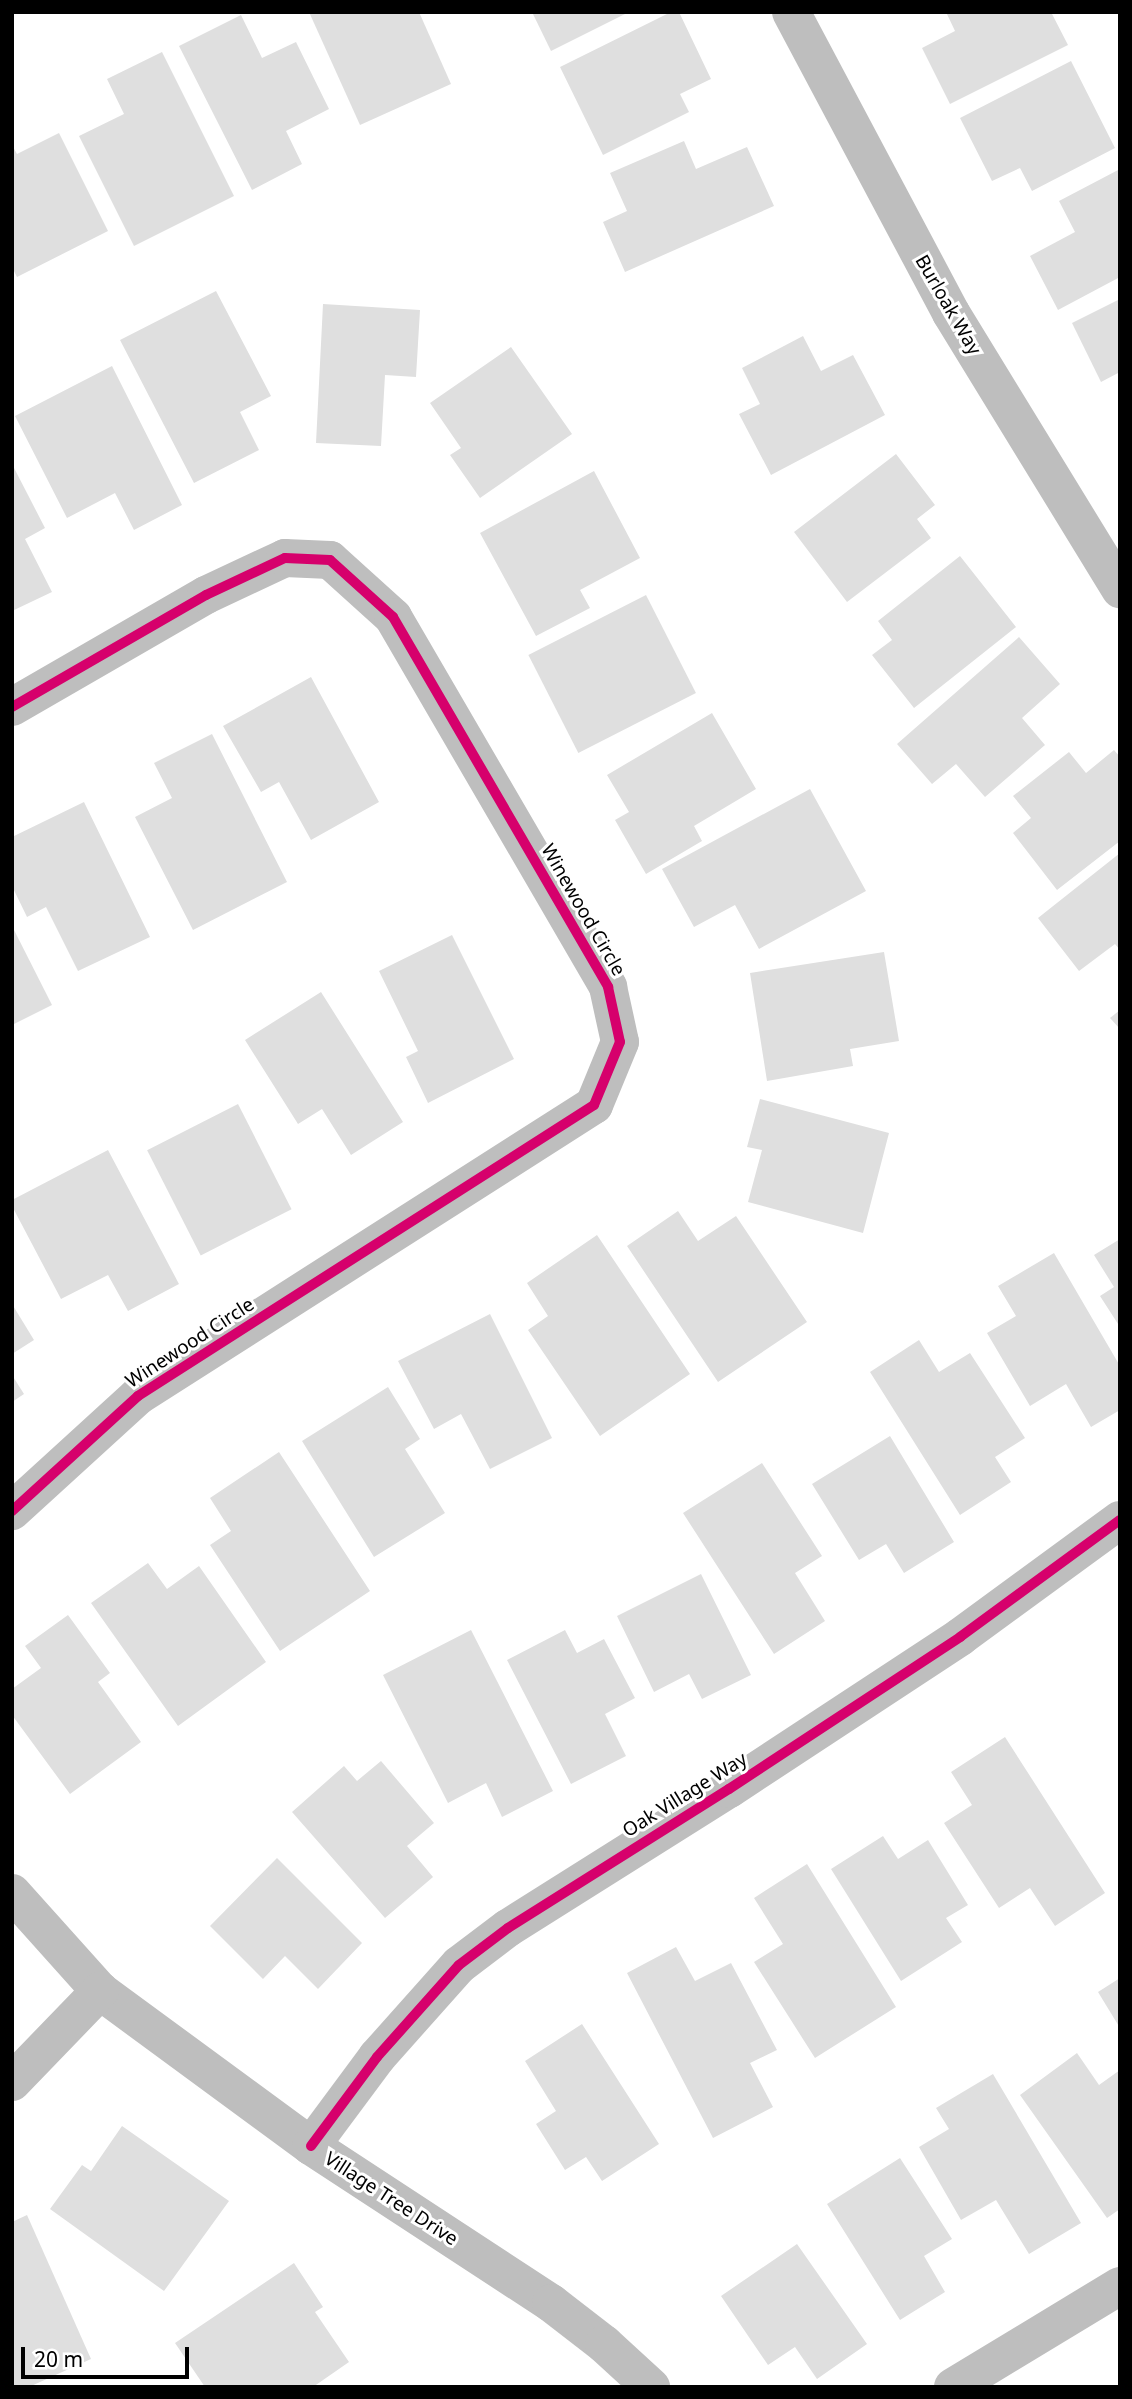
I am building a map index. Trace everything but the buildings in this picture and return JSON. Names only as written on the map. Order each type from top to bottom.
[{"type":"street","name":"Burloak Way","points":[[791,12],[951,313],[1120,589]]},
{"type":"street","name":"Winewood Circle","points":[[12,707],[206,595],[285,558],[330,560],[393,617],[608,987],[620,1042],[594,1105],[138,1396],[12,1511]]},
{"type":"street","name":"Oak Village Way","points":[[311,2146],[377,2057],[459,1965],[508,1927],[729,1788],[960,1637],[1120,1520]]},
{"type":"street","name":"Village Tree Drive","points":[[12,1893],[100,1991],[311,2146],[551,2304],[604,2344],[651,2387]]},
{"type":"street","points":[[12,2082],[100,1991]]},
{"type":"street","points":[[953,2387],[1120,2286]]},
{"type":"cycle path","points":[[12,707],[206,595],[285,558],[330,560],[393,617],[608,987],[620,1042],[594,1105],[138,1396],[12,1511]]},
{"type":"cycle path","points":[[311,2146],[377,2057],[459,1965],[508,1928],[729,1789],[960,1637],[1120,1520]]}]
